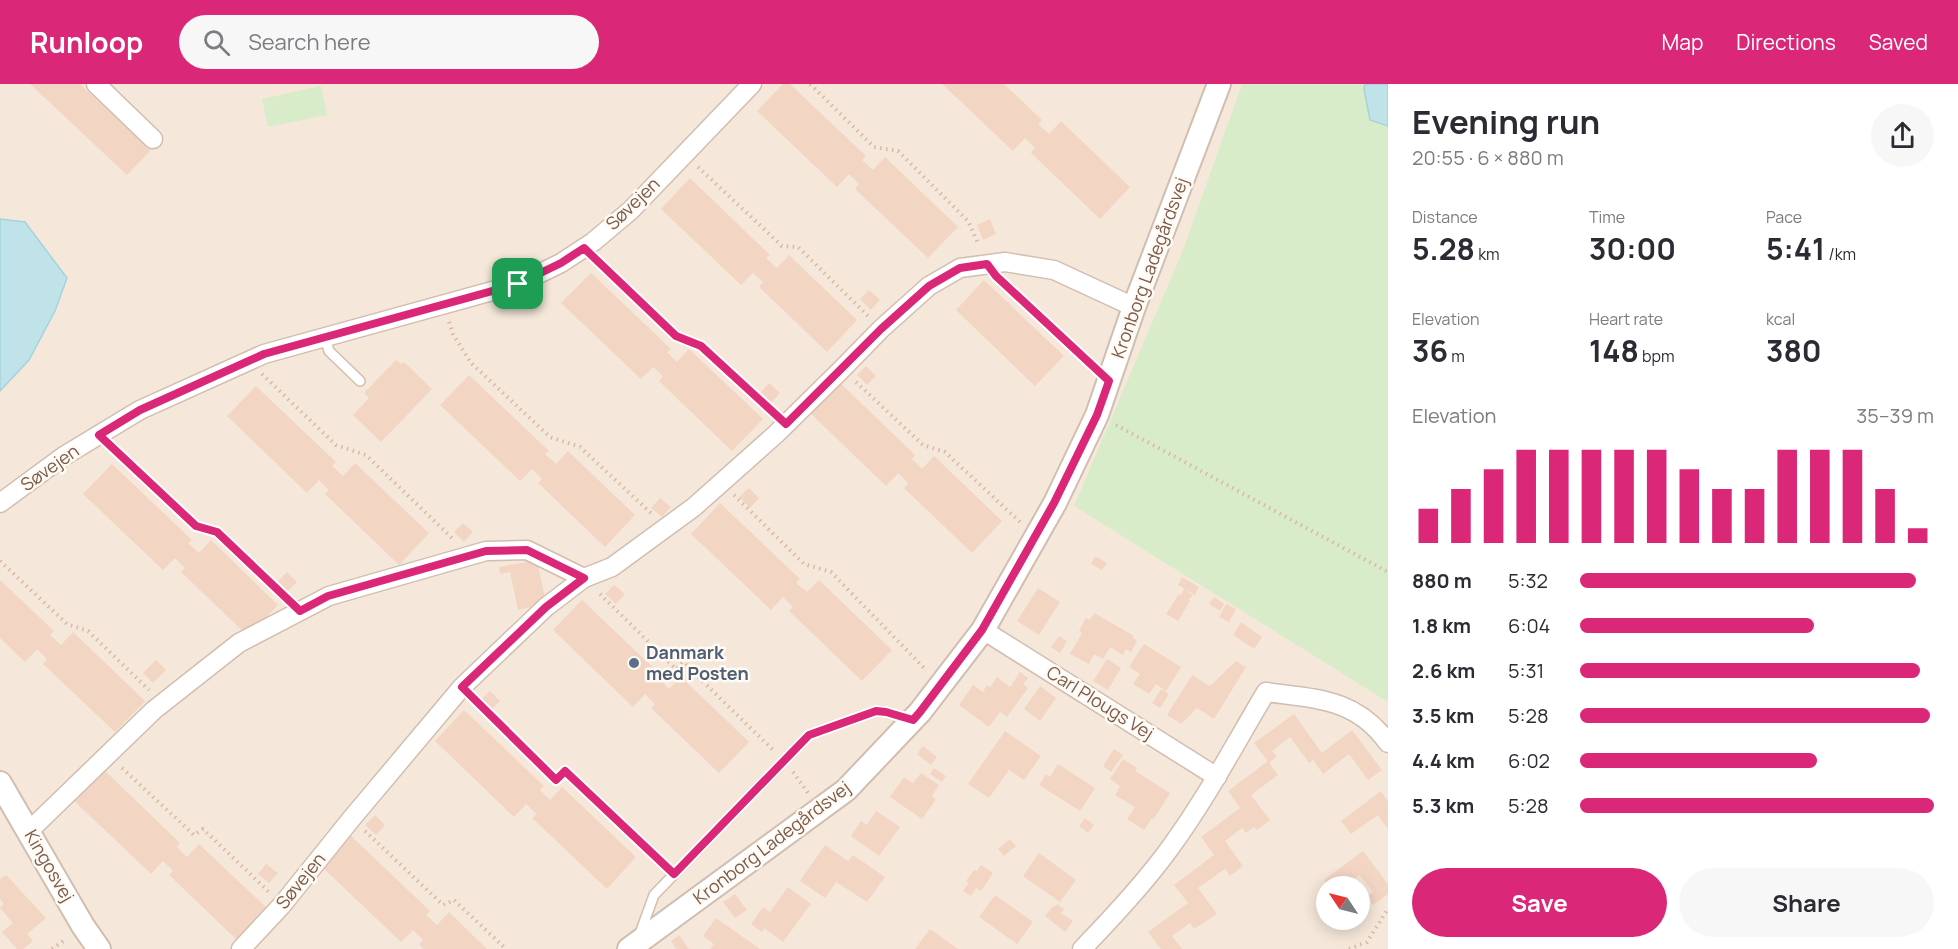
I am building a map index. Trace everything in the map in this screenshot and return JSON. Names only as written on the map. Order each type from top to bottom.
[{"type":"street","points":[[96,84],[153,139]]},
{"type":"street","name":"Søvejen","points":[[0,503],[64,456],[140,410],[264,354],[518,284],[561,263],[584,248],[631,210],[752,84]]},
{"type":"street","name":"Kronborg Ladegårdsvej","points":[[632,946],[846,790],[913,720],[982,630],[1054,503],[1097,415],[1134,307],[1219,84]]},
{"type":"street","name":"Søvejen","points":[[241,949],[282,905],[462,687],[546,607],[584,578],[612,567],[667,528],[721,483],[786,424],[881,329],[929,286],[960,268],[1005,262],[1054,270],[1134,307]]},
{"type":"street","points":[[29,831],[162,703],[239,643],[328,596],[486,551],[527,550],[584,578]]},
{"type":"street","name":"Carl Plougs Vej","points":[[982,630],[1216,777]]},
{"type":"street","points":[[1082,949],[1125,903],[1170,849],[1266,692],[1334,702],[1359,713],[1379,730],[1388,743]]},
{"type":"street","name":"Kingosvej","points":[[0,783],[83,926],[99,949]]},
{"type":"lane","points":[[325,337],[329,351],[360,381]]},
{"type":"lane","points":[[632,946],[654,896],[809,735],[876,711],[913,720]]},
{"type":"path","points":[[810,84],[874,147],[898,152],[968,221],[987,264],[996,276],[1109,381]]},
{"type":"path","points":[[684,154],[782,246],[798,248],[881,329]]},
{"type":"path","points":[[584,248],[676,336],[701,346],[786,424]]},
{"type":"path","points":[[444,304],[453,334],[471,363],[550,436],[580,447],[667,528]]},
{"type":"path","points":[[248,361],[336,445],[366,455],[470,555]]},
{"type":"path","points":[[842,369],[923,445],[945,452],[1035,536]]},
{"type":"path","points":[[1097,415],[1388,572]]},
{"type":"path","points":[[99,435],[196,526],[217,532],[300,611]]},
{"type":"path","points":[[721,483],[804,564],[831,572],[941,685]]},
{"type":"path","points":[[0,561],[67,624],[88,631],[162,703]]},
{"type":"path","points":[[584,578],[676,669],[683,662],[784,760],[820,809]]},
{"type":"path","points":[[462,687],[556,780],[565,771],[674,874]]},
{"type":"path","points":[[108,755],[194,835],[203,829],[282,905]]},
{"type":"path","points":[[352,818],[443,905],[454,900],[506,949]]},
{"type":"path","points":[[1349,949],[1367,942],[1388,909]]},
{"type":"shaded area","points":[[0,84],[1388,84],[1388,949],[0,949]]},
{"type":"green space","points":[[1242,84],[1365,84],[1370,120],[1388,126],[1388,702],[1074,506],[1183,250]]},
{"type":"green space","points":[[321,86],[327,115],[268,127],[262,99]]},
{"type":"water","points":[[1365,84],[1388,84],[1388,126],[1370,120]]},
{"type":"water","points":[[0,219],[25,222],[67,278],[55,311],[29,360],[0,391]]},
{"type":"building","points":[[30,84],[80,84],[151,150],[127,175]]},
{"type":"building","points":[[783,84],[790,84],[866,156],[862,160],[873,170],[885,157],[958,227],[928,258],[855,189],[859,184],[849,174],[837,187],[757,111]]},
{"type":"building","points":[[942,84],[1004,84],[1042,120],[1038,124],[1049,134],[1061,121],[1130,187],[1100,219],[1031,153],[1035,148],[1025,138],[1013,151]]},
{"type":"building","points":[[690,178],[770,255],[766,258],[777,268],[789,255],[857,320],[827,352],[759,287],[763,282],[753,273],[741,285],[661,209]]},
{"type":"building","points":[[990,219],[996,234],[983,240],[977,225]]},
{"type":"building","points":[[591,273],[671,349],[667,352],[677,362],[689,349],[763,419],[732,451],[659,381],[663,376],[653,367],[641,379],[561,303]]},
{"type":"building","points":[[984,280],[1064,356],[1035,386],[956,310]]},
{"type":"building","points":[[869,290],[880,300],[871,310],[860,299]]},
{"type":"building","points":[[396,360],[401,364],[404,362],[432,389],[381,442],[353,415],[369,398],[364,393]]},
{"type":"building","points":[[866,366],[876,376],[867,385],[857,375]]},
{"type":"building","points":[[469,375],[549,451],[545,454],[556,464],[568,451],[635,515],[605,547],[538,483],[542,479],[532,469],[520,481],[440,405]]},
{"type":"building","points":[[836,379],[915,455],[912,459],[922,469],[934,456],[1002,521],[972,553],[904,488],[908,483],[898,473],[886,486],[807,410]]},
{"type":"building","points":[[769,383],[780,393],[771,403],[760,393]]},
{"type":"building","points":[[256,386],[336,462],[332,466],[343,476],[355,463],[429,533],[399,565],[325,494],[329,490],[319,480],[307,493],[227,416]]},
{"type":"building","points":[[112,464],[192,540],[188,543],[199,553],[211,540],[278,605],[248,636],[181,572],[185,568],[175,558],[163,570],[83,494]]},
{"type":"building","points":[[749,488],[759,498],[750,508],[739,497]]},
{"type":"building","points":[[660,498],[671,507],[662,517],[651,508]]},
{"type":"building","points":[[720,503],[800,579],[796,583],[807,592],[819,580],[892,650],[862,681],[789,611],[793,607],[783,597],[771,610],[691,534]]},
{"type":"building","points":[[463,523],[473,532],[464,542],[454,532]]},
{"type":"building","points":[[1095,556],[1107,563],[1102,570],[1091,564]]},
{"type":"building","points":[[537,560],[546,604],[518,610],[510,572],[500,574],[499,567]]},
{"type":"building","points":[[287,572],[297,582],[288,591],[278,581]]},
{"type":"building","points":[[1182,577],[1199,587],[1195,595],[1178,585]]},
{"type":"building","points":[[0,580],[54,631],[50,635],[61,645],[73,632],[145,701],[115,732],[43,664],[47,659],[37,649],[25,662],[0,638]]},
{"type":"building","points":[[614,585],[625,594],[616,604],[605,594]]},
{"type":"building","points":[[1038,588],[1060,602],[1039,635],[1017,621]]},
{"type":"building","points":[[1184,589],[1193,595],[1188,600],[1190,601],[1178,621],[1166,614]]},
{"type":"building","points":[[1214,597],[1224,604],[1220,611],[1209,604]]},
{"type":"building","points":[[582,600],[662,676],[659,679],[669,689],[681,677],[749,742],[719,773],[651,708],[655,704],[645,694],[633,707],[553,630]]},
{"type":"building","points":[[1226,604],[1236,609],[1229,622],[1219,617]]},
{"type":"building","points":[[1094,613],[1134,636],[1133,638],[1137,641],[1131,652],[1126,649],[1123,655],[1110,647],[1103,659],[1094,654],[1089,664],[1070,654],[1082,633],[1079,631],[1086,618],[1090,620]]},
{"type":"building","points":[[1241,622],[1262,637],[1254,649],[1233,635]]},
{"type":"building","points":[[1059,636],[1067,641],[1060,653],[1051,647]]},
{"type":"building","points":[[1144,644],[1181,667],[1166,691],[1156,684],[1149,694],[1133,684],[1140,674],[1129,667]]},
{"type":"building","points":[[1107,659],[1121,668],[1108,690],[1093,681]]},
{"type":"building","points":[[156,660],[166,670],[153,683],[143,673]]},
{"type":"building","points":[[1236,661],[1246,667],[1214,719],[1197,708],[1181,724],[1167,715],[1192,675],[1210,686]]},
{"type":"building","points":[[1020,672],[1028,678],[1023,684],[1028,688],[1007,717],[1000,712],[989,727],[959,705],[973,685],[983,692],[987,685],[990,687],[997,677],[1010,687]]},
{"type":"building","points":[[1040,686],[1056,698],[1040,721],[1024,709]]},
{"type":"building","points":[[1161,689],[1169,694],[1160,708],[1152,703]]},
{"type":"building","points":[[490,691],[500,701],[491,710],[481,700]]},
{"type":"building","points":[[464,710],[544,786],[540,790],[550,800],[562,787],[636,857],[607,889],[532,818],[537,814],[526,804],[514,817],[435,741]]},
{"type":"building","points":[[1294,714],[1322,753],[1352,730],[1382,770],[1368,780],[1349,754],[1323,774],[1313,760],[1309,763],[1290,737],[1272,751],[1277,756],[1269,763],[1254,743]]},
{"type":"building","points":[[1005,731],[1041,756],[1024,780],[1009,770],[989,798],[968,784]]},
{"type":"building","points":[[923,746],[937,757],[931,765],[917,754]]},
{"type":"building","points":[[1114,749],[1123,755],[1111,772],[1103,766]]},
{"type":"building","points":[[1123,759],[1137,768],[1135,771],[1170,793],[1154,819],[1152,818],[1144,830],[1127,819],[1135,807],[1115,795],[1120,786],[1110,779]]},
{"type":"building","points":[[1268,761],[1278,775],[1251,795],[1270,820],[1257,830],[1254,827],[1246,833],[1242,828],[1225,841],[1243,866],[1230,876],[1225,869],[1198,888],[1217,914],[1194,929],[1190,923],[1172,936],[1182,949],[1161,949],[1148,932],[1188,903],[1174,885],[1214,855],[1201,837],[1240,808],[1228,791]]},
{"type":"building","points":[[1058,764],[1095,788],[1080,811],[1039,785],[1046,774],[1050,777]]},
{"type":"building","points":[[101,767],[180,843],[177,847],[187,857],[199,844],[268,909],[238,941],[169,875],[173,871],[163,861],[151,874],[71,798]]},
{"type":"building","points":[[934,768],[946,776],[942,782],[930,774]]},
{"type":"building","points":[[921,773],[939,785],[932,796],[936,799],[922,819],[890,797],[904,777],[913,783]]},
{"type":"building","points":[[1381,791],[1388,801],[1388,829],[1378,815],[1351,834],[1341,821]]},
{"type":"building","points":[[876,811],[900,827],[879,856],[851,836],[861,821],[867,825]]},
{"type":"building","points":[[375,815],[385,825],[376,835],[365,825]]},
{"type":"building","points":[[1085,818],[1094,825],[1088,833],[1079,826]]},
{"type":"building","points":[[350,835],[430,911],[426,915],[437,925],[449,912],[487,949],[424,949],[419,944],[423,940],[413,930],[401,942],[321,866]]},
{"type":"building","points":[[1010,839],[1016,846],[1004,856],[998,849]]},
{"type":"building","points":[[825,845],[848,861],[853,855],[885,877],[867,902],[836,882],[825,898],[800,881]]},
{"type":"building","points":[[1363,851],[1388,884],[1388,894],[1373,905],[1370,900],[1370,894],[1373,892],[1370,888],[1370,876],[1329,876]]},
{"type":"building","points":[[1039,853],[1076,880],[1060,902],[1023,876]]},
{"type":"building","points":[[266,864],[278,873],[269,883],[258,874]]},
{"type":"building","points":[[981,865],[993,873],[981,891],[976,888],[971,896],[963,891],[969,883],[966,881]]},
{"type":"building","points":[[6,875],[46,918],[27,934],[33,941],[23,949],[17,949],[2,932],[13,923],[0,908],[4,904],[0,899],[0,879]]},
{"type":"building","points":[[788,887],[811,904],[783,942],[764,928],[762,932],[751,924],[763,907],[770,912]]},
{"type":"building","points":[[735,894],[747,910],[735,918],[723,902]]},
{"type":"building","points":[[995,895],[1033,922],[1017,944],[979,917]]},
{"type":"building","points":[[1057,904],[1064,909],[1061,913],[1073,921],[1065,932],[1045,916]]},
{"type":"building","points":[[716,918],[760,949],[710,949],[714,944],[703,936]]},
{"type":"building","points":[[930,929],[958,949],[915,949]]},
{"type":"building","points":[[679,935],[689,949],[676,949],[671,941]]},
{"type":"place","name":"Danmark med Posten","points":[[634,663]]},
{"type":"route","points":[[584,248],[676,336],[701,346],[786,424],[881,329],[929,286],[960,268],[987,264],[996,276],[1109,381],[1097,415],[1054,503],[982,630],[913,720],[876,711],[809,735],[674,874],[565,771],[556,780],[462,687],[546,607],[584,578],[535,552],[527,550],[486,551],[328,596],[300,611],[217,532],[196,526],[99,435],[140,410],[264,354],[518,284],[561,263],[584,248]]}]
